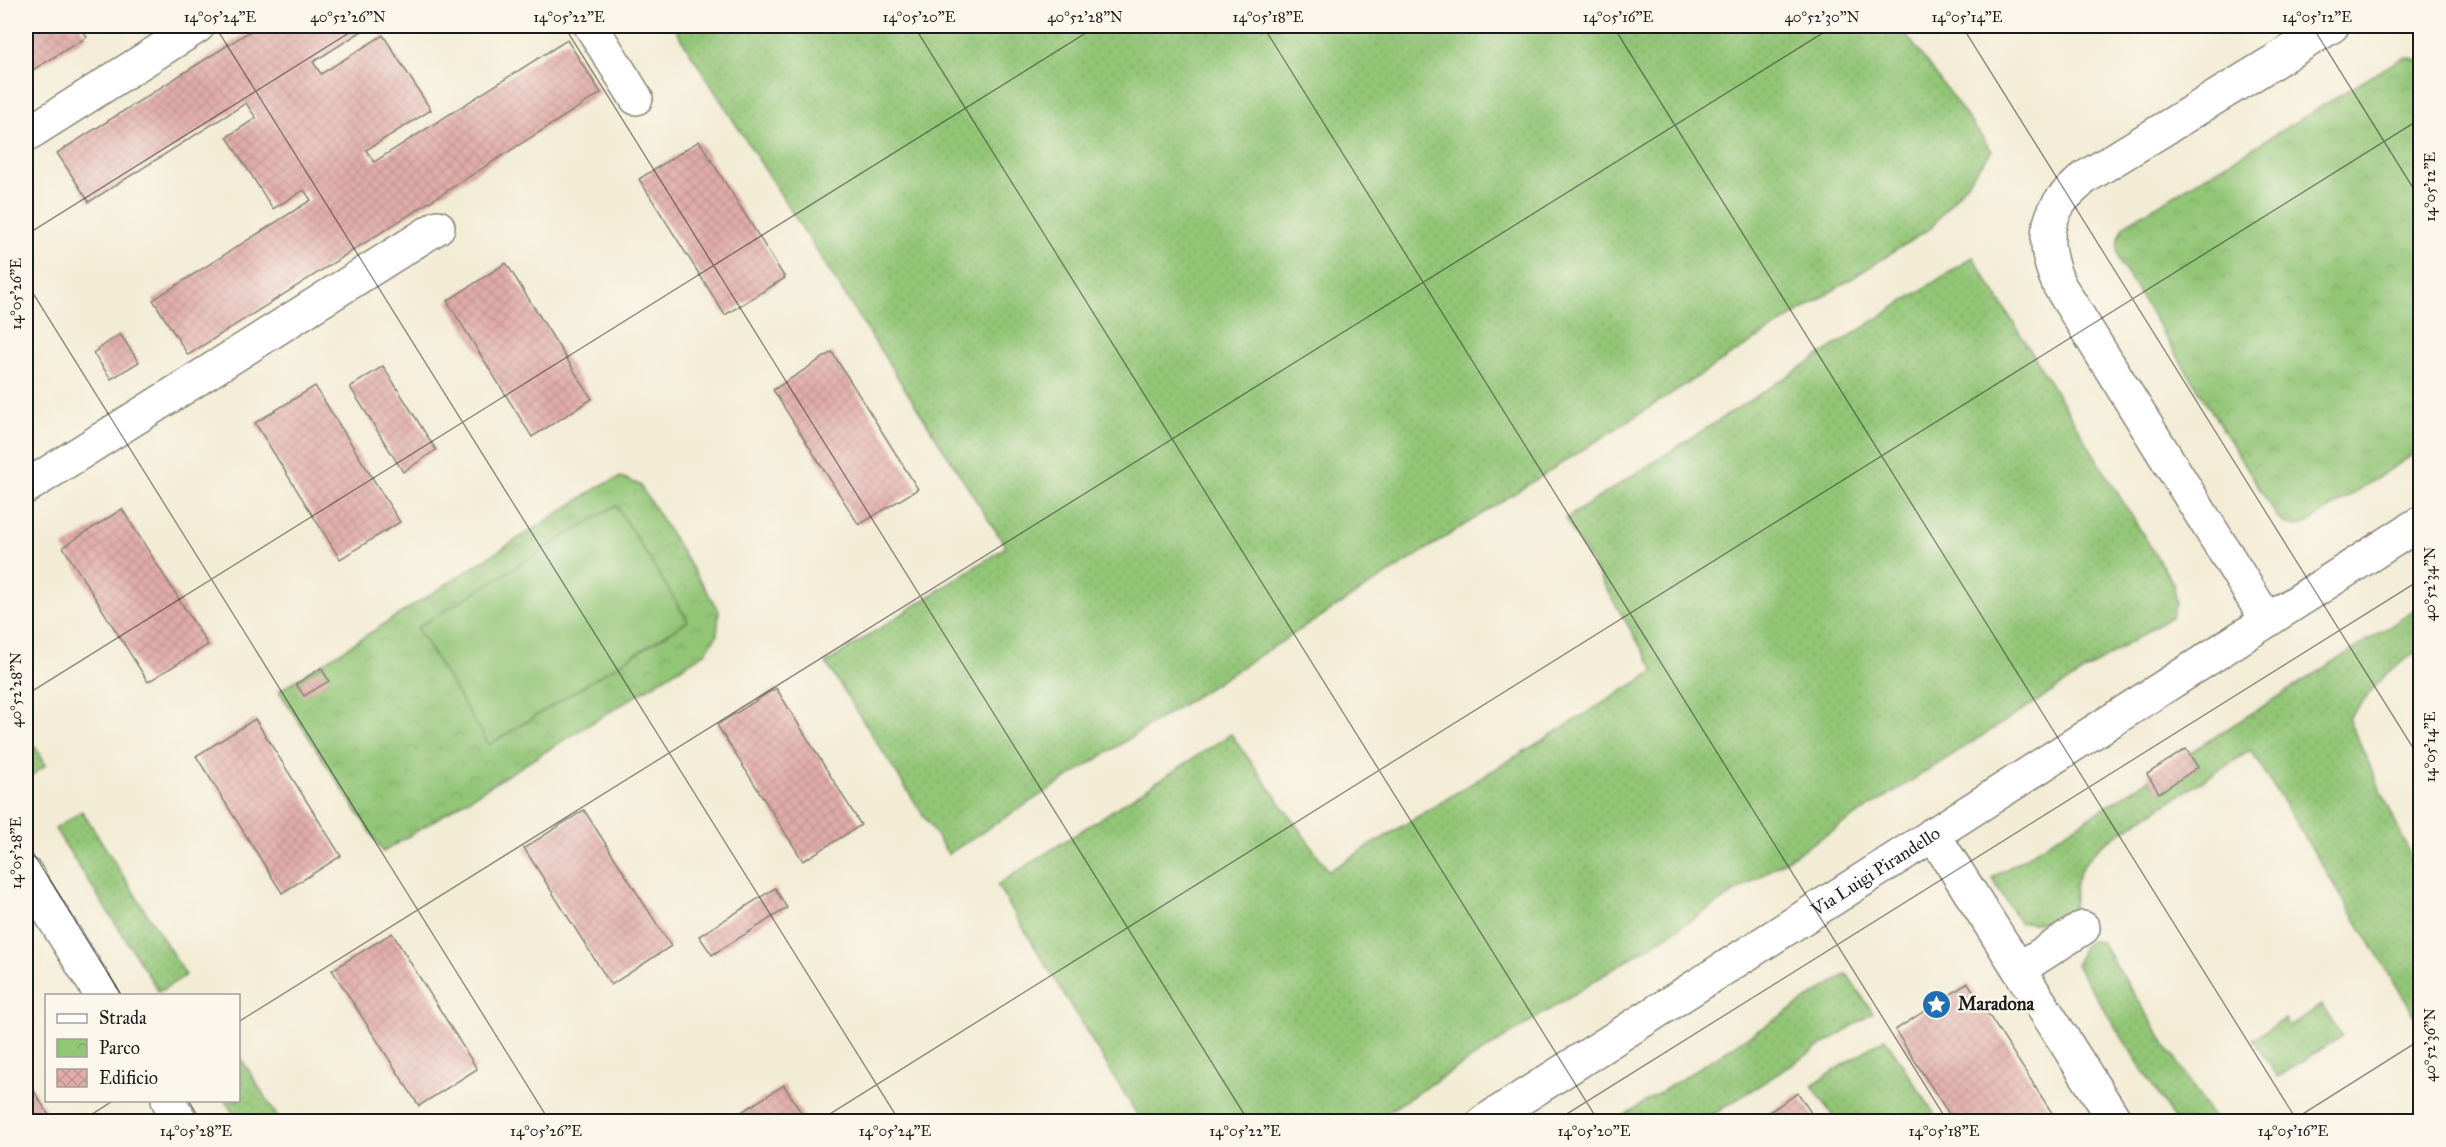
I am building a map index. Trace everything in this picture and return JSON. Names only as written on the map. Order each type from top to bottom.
[{"type":"street","points":[[26,135],[198,26]]},
{"type":"street","points":[[591,26],[636,98]]},
{"type":"street","points":[[2267,620],[2059,285],[2048,260],[2048,231],[2060,203],[2084,178],[2332,26]]},
{"type":"street","points":[[26,487],[438,227]]},
{"type":"street","name":"Via Luigi Pirandello","points":[[1484,1122],[2421,523]]},
{"type":"street","points":[[1933,834],[2116,1122]]},
{"type":"street","points":[[26,874],[101,994]]},
{"type":"street","points":[[2019,969],[2083,928]]},
{"type":"street","points":[[169,1102],[181,1122]]},
{"type":"green space","points":[[673,26],[1900,26],[1992,151],[1931,228],[948,854],[826,663],[1006,547]]},
{"type":"green space","points":[[2402,58],[2413,58],[2420,62],[2420,450],[2309,522],[2291,526],[2276,515],[2121,265],[2118,254],[2120,234],[2126,224]]},
{"type":"green space","points":[[1973,257],[2174,585],[2176,602],[2172,616],[1373,1121],[1141,1121],[997,885],[1231,734],[1329,871],[1655,671],[1565,519]]},
{"type":"green space","points":[[621,477],[640,485],[719,611],[717,635],[705,653],[383,852],[279,691],[602,485]]},
{"type":"green space","points":[[616,505],[688,621],[489,745],[417,628]]},
{"type":"green space","points":[[2420,607],[2420,649],[2387,673],[2348,718],[2406,845],[2420,882],[2420,1024],[2251,750],[2104,843],[2082,867],[2076,882],[2073,913],[2043,923],[2020,923],[1992,878],[2150,779],[2160,792],[2198,767],[2189,753]]},
{"type":"green space","points":[[26,732],[46,765],[26,779]]},
{"type":"green space","points":[[82,811],[186,975],[159,992],[55,829]]},
{"type":"green space","points":[[2091,941],[2101,942],[2215,1121],[2175,1121],[2076,965],[2082,948]]},
{"type":"green space","points":[[1847,974],[1873,1013],[1703,1121],[1615,1121]]},
{"type":"green space","points":[[2322,1005],[2342,1036],[2278,1077],[2253,1039],[2285,1019],[2290,1026]]},
{"type":"green space","points":[[1885,1038],[1939,1121],[1836,1121],[1812,1085]]},
{"type":"green space","points":[[240,1057],[280,1121],[238,1121],[226,1102],[240,1102]]},
{"type":"building","points":[[26,26],[80,26],[87,37],[31,71],[26,61]]},
{"type":"building","points":[[258,26],[370,26],[313,62],[321,74],[383,35],[431,110],[366,150],[374,162],[567,40],[601,93],[188,355],[153,300],[311,200],[304,190],[273,209],[227,137],[256,118],[246,103],[89,202],[57,153]]},
{"type":"building","points":[[699,141],[785,278],[725,315],[639,179]]},
{"type":"building","points":[[506,263],[592,399],[532,437],[447,301]]},
{"type":"building","points":[[120,334],[139,362],[111,379],[93,353]]},
{"type":"building","points":[[832,352],[918,489],[859,525],[773,390]]},
{"type":"building","points":[[383,366],[436,450],[403,472],[350,387]]},
{"type":"building","points":[[315,386],[400,522],[340,559],[255,423]]},
{"type":"building","points":[[122,509],[208,645],[148,682],[63,547]]},
{"type":"building","points":[[321,668],[329,681],[304,696],[296,684]]},
{"type":"building","points":[[776,688],[861,825],[803,861],[717,725]]},
{"type":"building","points":[[255,719],[341,856],[282,893],[196,756]]},
{"type":"building","points":[[2186,749],[2198,767],[2159,793],[2147,774]]},
{"type":"building","points":[[584,810],[671,946],[611,985],[524,848]]},
{"type":"building","points":[[775,888],[787,908],[712,955],[699,936]]},
{"type":"building","points":[[392,933],[477,1069],[419,1106],[332,970]]},
{"type":"building","points":[[1968,983],[2058,1122],[1954,1122],[1895,1030]]},
{"type":"building","points":[[26,1078],[53,1122],[26,1122]]},
{"type":"building","points":[[784,1085],[807,1122],[726,1122]]},
{"type":"building","points":[[1798,1093],[1817,1122],[1754,1122]]},
{"type":"place","name":"Maradona","points":[[1937,1004]]}]
